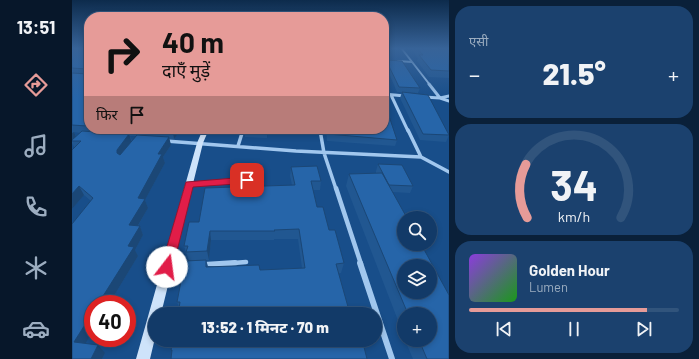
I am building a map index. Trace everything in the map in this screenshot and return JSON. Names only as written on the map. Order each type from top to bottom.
[{"type":"street","points":[[415,66],[440,98],[449,101]]},
{"type":"street","points":[[412,96],[391,95],[420,157]]},
{"type":"street","points":[[419,97],[440,98],[449,96]]},
{"type":"street","points":[[143,359],[200,143],[204,134]]},
{"type":"street","points":[[238,146],[242,134]]},
{"type":"street","points":[[321,134],[324,153],[392,359]]},
{"type":"street","points":[[161,141],[324,153],[420,157],[449,172]]},
{"type":"street","points":[[167,267],[246,262]]},
{"type":"lane","points":[[189,184],[247,180]]},
{"type":"building","points":[[72,66],[84,66],[84,69],[72,68]]},
{"type":"building","points":[[389,66],[405,66],[420,88],[399,87]]},
{"type":"building","points":[[428,66],[449,66],[449,71],[431,70]]},
{"type":"building","points":[[72,73],[84,74],[84,126],[72,125]]},
{"type":"building","points":[[402,92],[428,95],[449,135],[423,134]]},
{"type":"building","points":[[389,116],[397,140],[328,134],[389,134]]},
{"type":"building","points":[[82,131],[84,131],[84,134],[129,134],[117,150],[117,153],[120,155],[137,135],[169,137],[158,154],[162,154],[138,198],[145,199],[129,225],[140,226],[128,246],[134,247],[104,295],[84,295],[84,326],[74,342],[84,343],[84,347],[97,347],[91,359],[72,359],[72,224],[93,198],[79,186],[72,194],[72,150],[81,141],[72,141]]},
{"type":"building","points":[[378,164],[402,165],[413,186],[389,185]]},
{"type":"building","points":[[317,166],[321,181],[311,181],[317,207],[323,207],[329,230],[335,230],[344,263],[336,264],[348,307],[179,307],[180,302],[177,302],[185,261],[206,260],[206,267],[259,265],[260,270],[305,268],[299,229],[274,230],[275,231],[210,231],[207,251],[186,252],[188,246],[184,246],[189,222],[199,222],[205,188],[295,185],[291,167]]},
{"type":"building","points":[[382,173],[403,211],[397,211],[397,251],[425,251],[429,259],[397,259],[397,288],[349,174]]},
{"type":"building","points":[[437,273],[449,295],[449,359],[427,359],[422,347],[437,347],[437,307],[405,307],[402,299],[437,299]]},
{"type":"building","points":[[172,347],[364,347],[367,359],[171,359]]},
{"type":"route","points":[[167,267],[189,184],[247,180]]}]
